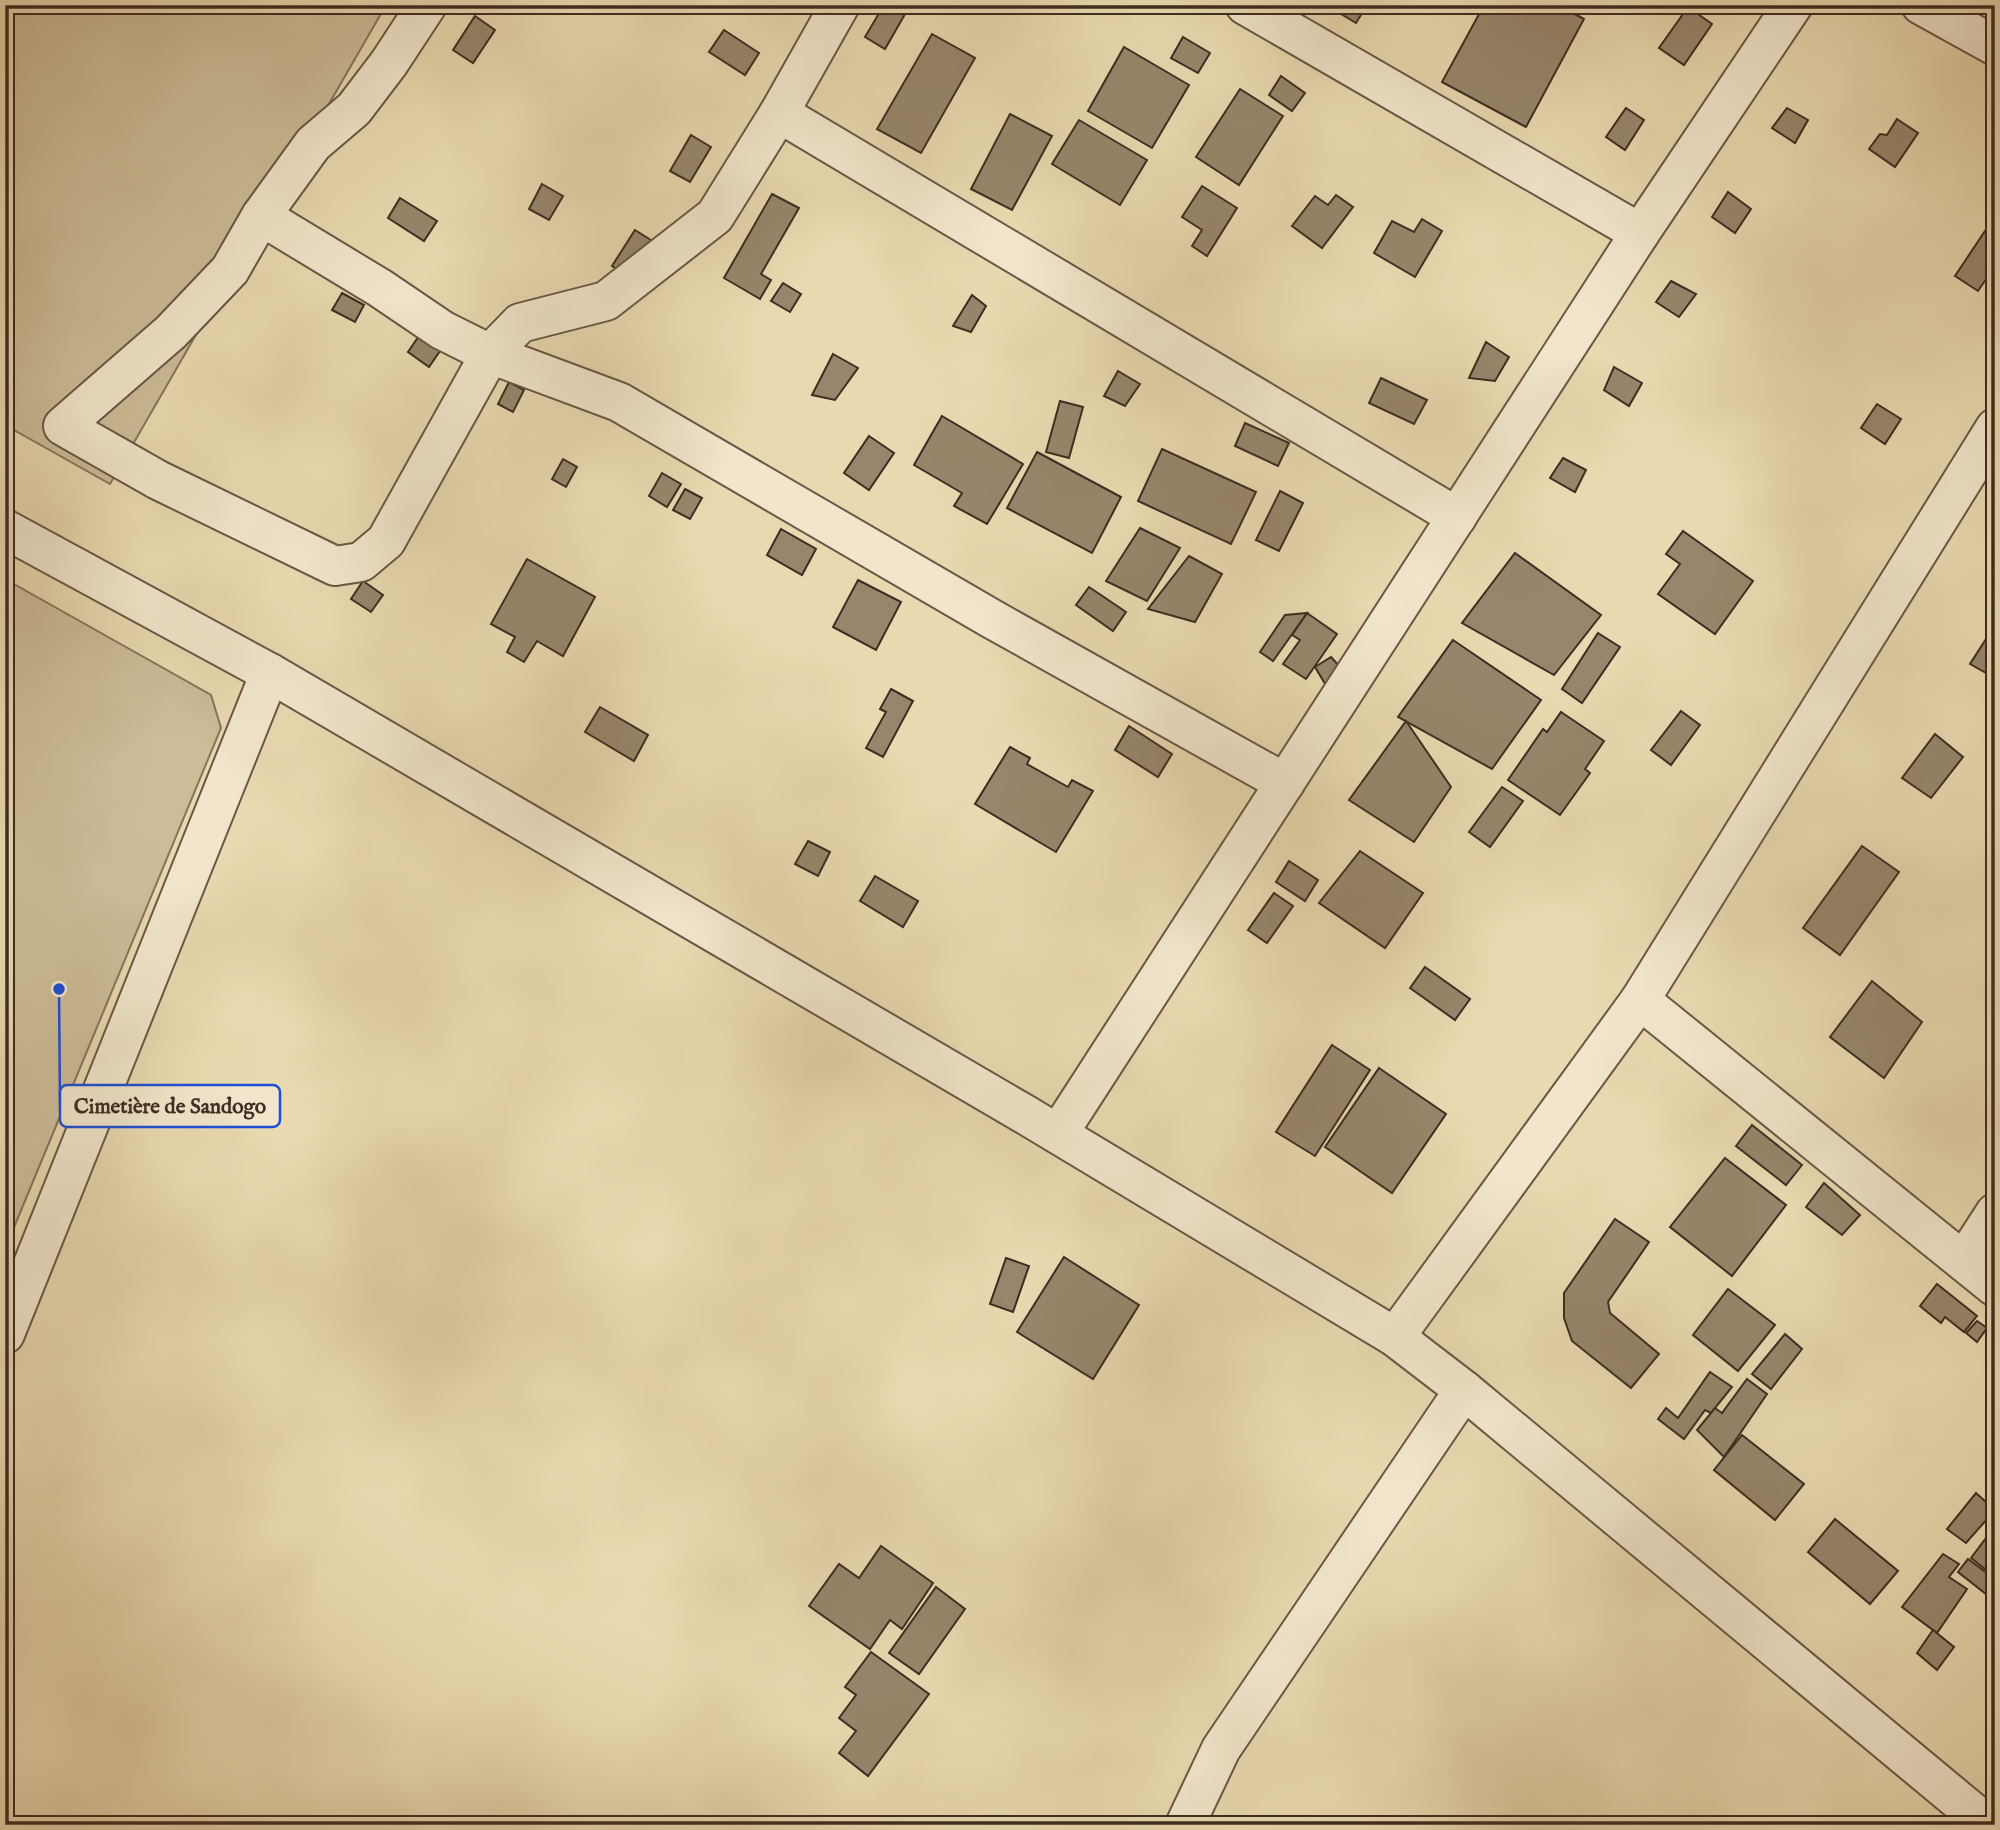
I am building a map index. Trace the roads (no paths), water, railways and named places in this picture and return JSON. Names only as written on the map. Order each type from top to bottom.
[{"type":"street","points":[[427,5],[389,63],[354,108],[313,144],[261,216],[230,270],[171,332],[63,426],[158,480],[335,566],[361,562],[386,541],[490,354],[520,323],[606,301],[715,216],[779,113],[840,5]]},
{"type":"street","points":[[1245,5],[1640,233]]},
{"type":"street","points":[[1058,1134],[1640,233],[1793,5]]},
{"type":"street","points":[[1921,5],[1995,46]]},
{"type":"street","points":[[779,113],[1457,517]]},
{"type":"street","points":[[261,216],[380,288],[442,330],[490,354],[619,402],[992,619],[1285,783]]},
{"type":"street","points":[[1395,1337],[1640,1000],[1995,428]]},
{"type":"street","points":[[5,529],[270,674],[1058,1134],[1395,1337],[1464,1390],[1987,1825]]},
{"type":"street","points":[[5,1334],[270,674]]},
{"type":"street","points":[[1640,1000],[1995,1287]]},
{"type":"street","points":[[1964,1261],[1995,1213]]},
{"type":"street","points":[[1185,1825],[1221,1749],[1464,1390]]},
{"type":"place","name":"Cimetière de Sandogo","points":[[59,989]]}]
